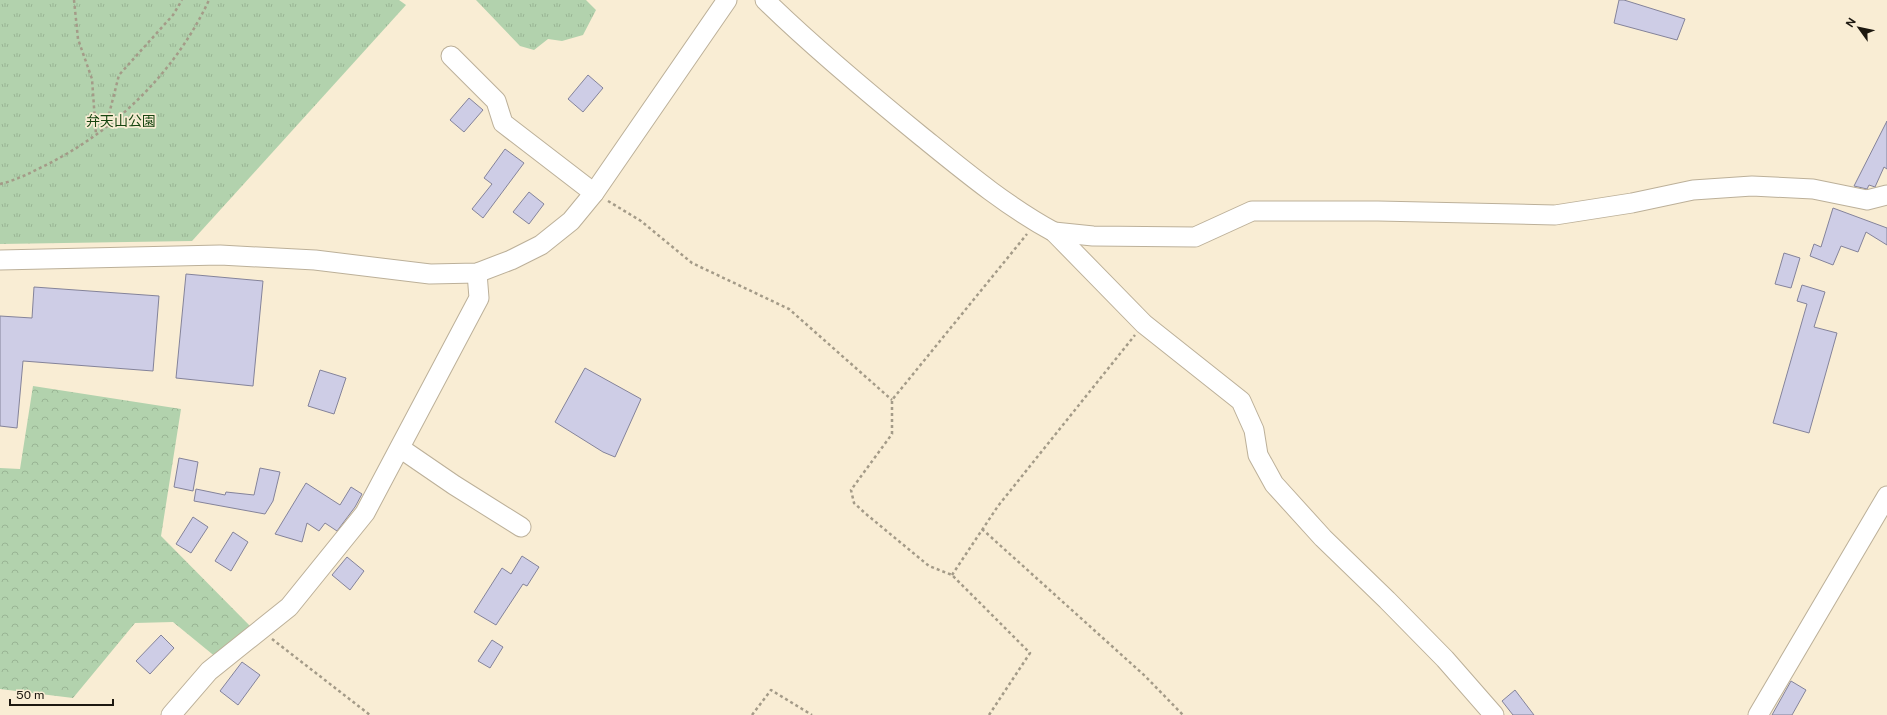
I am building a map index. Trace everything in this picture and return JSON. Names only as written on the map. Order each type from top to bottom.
[{"type":"street","points":[[0,260],[220,255],[315,260],[430,274],[477,273],[511,260],[541,245],[571,221],[594,193],[727,0]]},
{"type":"street","points":[[765,0],[840,69],[972,177],[1036,222],[1054,232],[1144,324],[1241,401],[1254,430],[1258,455],[1274,484],[1322,538],[1387,600],[1445,659],[1494,715]]},
{"type":"street","points":[[451,56],[496,101],[503,123],[594,193]]},
{"type":"street","points":[[1054,232],[1093,236],[1195,237],[1252,211],[1378,211],[1555,215],[1632,203],[1693,190],[1752,186],[1812,189],[1867,200],[1887,195]]},
{"type":"street","points":[[171,715],[209,671],[289,607],[365,513],[479,298],[477,273]]},
{"type":"street","points":[[400,448],[454,485],[521,527]]},
{"type":"street","points":[[1758,715],[1887,496]]},
{"type":"path","points":[[74,0],[78,39],[92,79],[96,135]]},
{"type":"path","points":[[105,127],[118,75],[173,16],[182,0]]},
{"type":"path","points":[[0,184],[16,180],[61,157],[96,135],[146,91],[169,66],[188,38],[210,0]]},
{"type":"path","points":[[594,193],[641,221],[692,263],[789,309],[892,400]]},
{"type":"path","points":[[989,715],[1030,653],[952,575],[929,566],[854,503],[851,490],[892,434],[892,400],[1036,222]]},
{"type":"path","points":[[952,575],[998,506],[1144,324]]},
{"type":"path","points":[[982,529],[1145,676],[1183,715]]},
{"type":"path","points":[[261,630],[370,715]]},
{"type":"path","points":[[752,715],[771,690],[812,715]]},
{"type":"green space","name":"弁天山公園","points":[[0,0],[399,0],[406,5],[192,241],[0,244]]},
{"type":"green space","points":[[476,0],[586,0],[596,10],[583,35],[562,41],[548,39],[534,50],[520,46]]},
{"type":"green space","points":[[33,386],[181,409],[161,536],[250,626],[217,658],[173,622],[135,623],[73,698],[0,689],[0,468],[20,469]]},
{"type":"building","points":[[1619,0],[1624,0],[1685,19],[1677,40],[1614,23]]},
{"type":"building","points":[[588,75],[603,88],[583,112],[568,99]]},
{"type":"building","points":[[469,98],[483,110],[464,132],[450,120]]},
{"type":"building","points":[[1887,121],[1887,169],[1884,167],[1875,187],[1869,185],[1867,189],[1854,186]]},
{"type":"building","points":[[505,149],[524,163],[483,218],[472,209],[492,184],[484,178]]},
{"type":"building","points":[[529,192],[544,204],[529,224],[513,212]]},
{"type":"building","points":[[1833,208],[1887,228],[1887,245],[1866,232],[1858,252],[1841,246],[1833,265],[1810,256],[1814,244],[1821,247]]},
{"type":"building","points":[[1784,253],[1800,258],[1791,288],[1775,284]]},
{"type":"building","points":[[186,274],[263,281],[253,386],[176,378]]},
{"type":"building","points":[[1802,285],[1825,292],[1814,327],[1837,333],[1809,433],[1773,423],[1807,304],[1797,301]]},
{"type":"building","points":[[34,287],[159,296],[153,371],[23,361],[17,428],[0,426],[0,316],[32,318]]},
{"type":"building","points":[[585,368],[641,399],[615,457],[603,452],[555,422]]},
{"type":"building","points":[[320,370],[346,378],[334,414],[308,406]]},
{"type":"building","points":[[179,458],[198,462],[193,491],[174,487]]},
{"type":"building","points":[[260,468],[280,472],[273,501],[265,514],[194,501],[196,489],[225,495],[226,492],[254,495]]},
{"type":"building","points":[[306,483],[340,505],[351,487],[362,494],[355,507],[337,531],[325,523],[319,531],[307,523],[302,542],[275,534]]},
{"type":"building","points":[[193,517],[208,527],[191,553],[176,544]]},
{"type":"building","points":[[233,532],[248,542],[231,571],[215,561]]},
{"type":"building","points":[[522,556],[539,567],[527,586],[523,584],[496,625],[474,612],[502,568],[511,574]]},
{"type":"building","points":[[347,557],[364,571],[350,590],[332,575]]},
{"type":"building","points":[[161,635],[174,648],[150,674],[136,661]]},
{"type":"building","points":[[492,640],[503,647],[490,668],[478,661]]},
{"type":"building","points":[[242,662],[260,675],[238,705],[220,691]]},
{"type":"building","points":[[1791,681],[1806,690],[1792,715],[1772,715]]},
{"type":"building","points":[[1515,690],[1534,715],[1513,715],[1502,701]]}]
